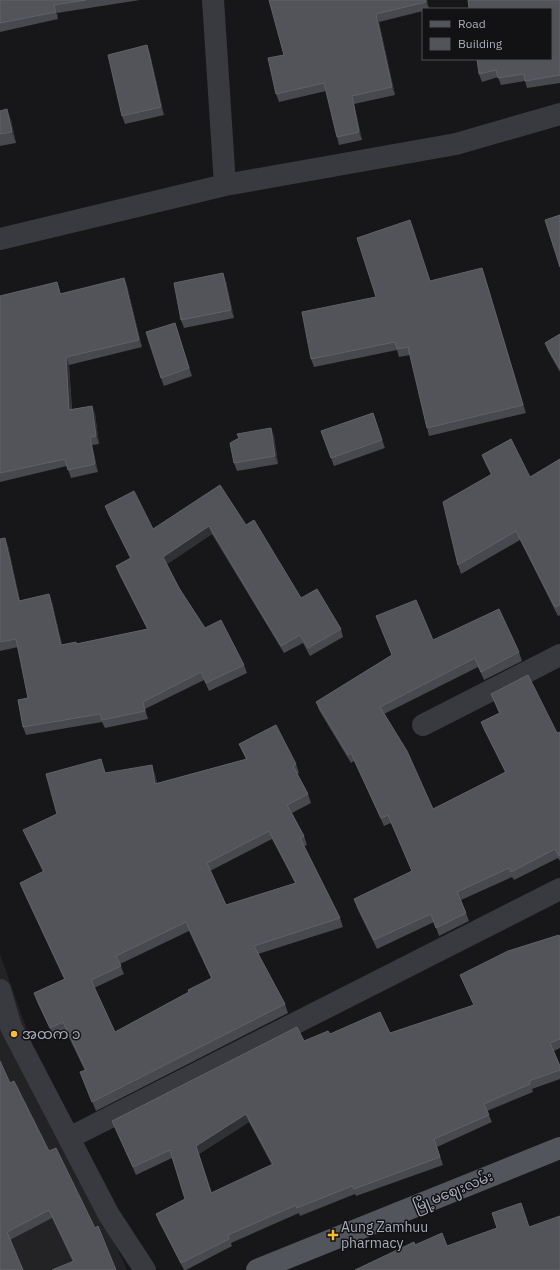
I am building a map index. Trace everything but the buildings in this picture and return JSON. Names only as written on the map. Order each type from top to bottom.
[{"type":"main road","name":"မြို့မဈေးလမ်း","points":[[258,1270],[560,1148]]},
{"type":"street","points":[[213,0],[225,185]]},
{"type":"street","points":[[0,239],[225,185],[456,144],[560,114]]},
{"type":"street","points":[[423,726],[560,655]]},
{"type":"street","points":[[69,1138],[560,889]]},
{"type":"street","points":[[0,990],[11,1027],[109,1215],[145,1270]]},
{"type":"shaded area","name":"အထက ၁","points":[[0,954],[57,1114],[127,1270],[0,1270]]},
{"type":"place","name":"အထက ၁","points":[[14,1034]]},
{"type":"place","name":"Aung Zamhuu pharmacy","points":[[333,1235]]}]
